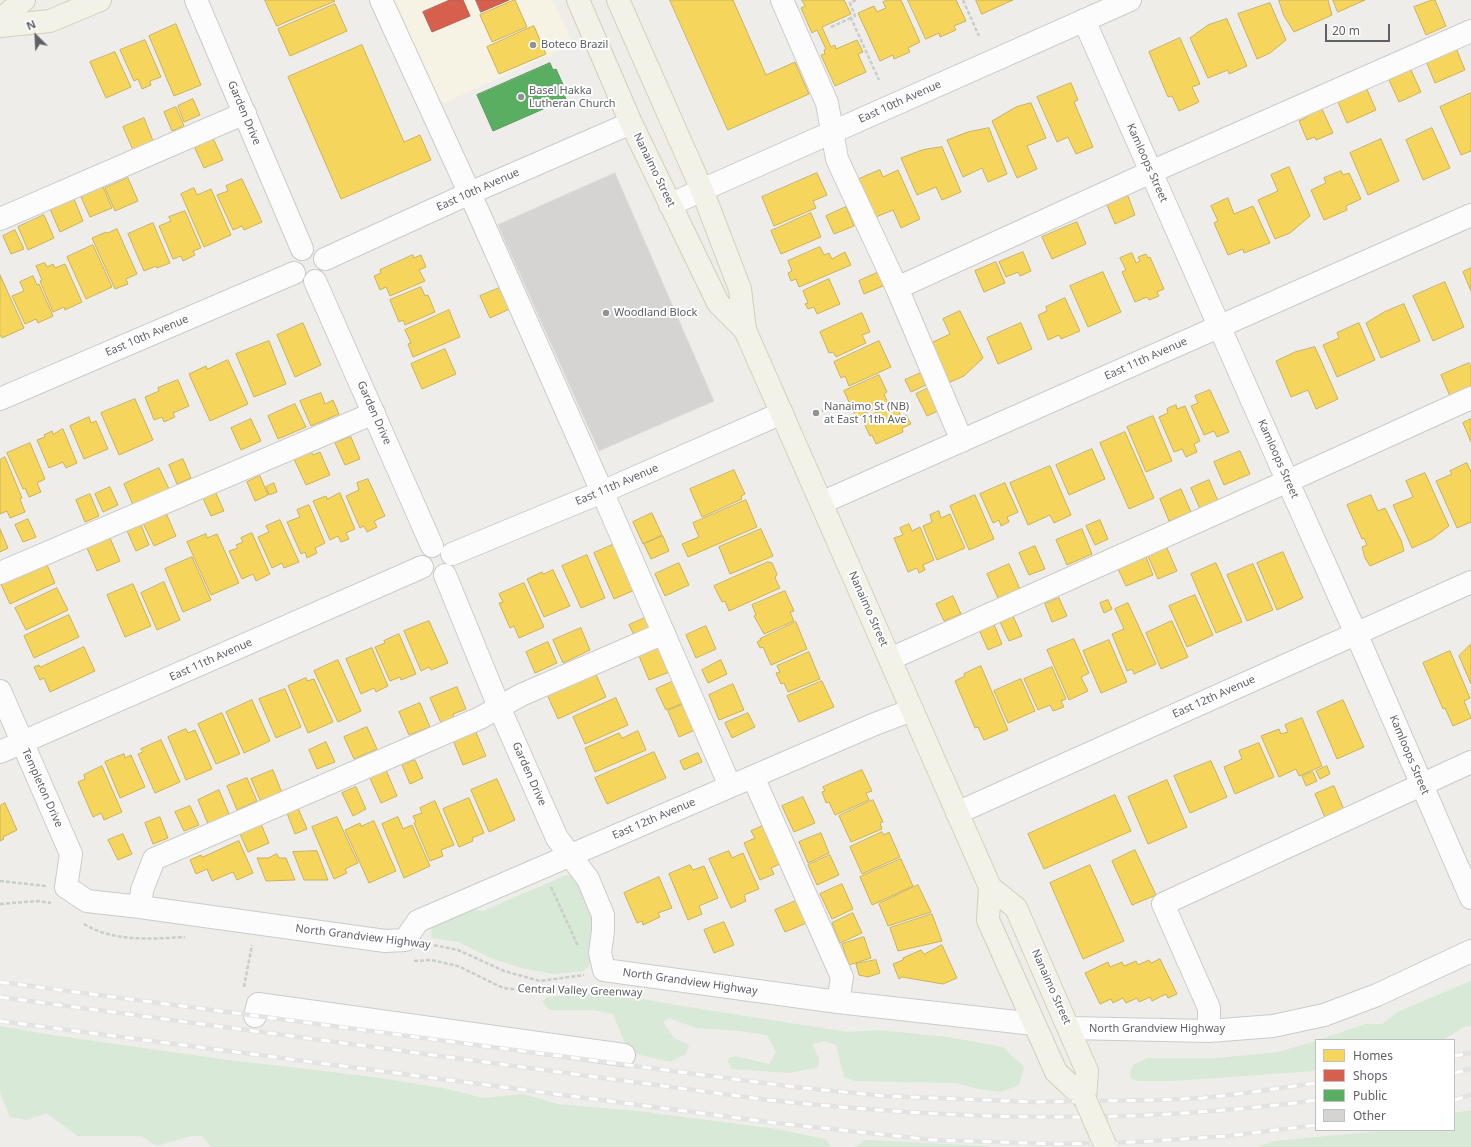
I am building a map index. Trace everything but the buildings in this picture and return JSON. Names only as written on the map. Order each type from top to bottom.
[{"type":"main road","points":[[0,20],[24,0]]},
{"type":"main road","points":[[0,26],[50,21],[100,0]]},
{"type":"main road","name":"Nanaimo Street","points":[[578,0],[631,123],[718,303],[745,330]]},
{"type":"main road","name":"Nanaimo Street","points":[[618,0],[702,190],[740,289],[745,330],[990,887],[1016,908],[1069,1028],[1087,1072],[1085,1099]]},
{"type":"main road","name":"Nanaimo Street","points":[[990,887],[988,920],[1034,1024],[1056,1072],[1085,1099],[1106,1147]]},
{"type":"street","name":"Garden Drive","points":[[196,0],[302,249]]},
{"type":"street","points":[[381,0],[470,193],[730,786]]},
{"type":"street","points":[[782,0],[827,103],[837,159],[897,288],[962,441]]},
{"type":"street","name":"East 10th Avenue","points":[[670,205],[1130,0]]},
{"type":"street","name":"Kamloops Street","points":[[1084,20],[1356,634],[1471,898]]},
{"type":"street","points":[[897,288],[1151,172],[1471,31]]},
{"type":"street","points":[[0,219],[245,113]]},
{"type":"street","name":"East 10th Avenue","points":[[325,259],[470,193],[631,123]]},
{"type":"street","name":"East 11th Avenue","points":[[821,503],[1471,215]]},
{"type":"street","points":[[313,248],[323,254],[325,259],[325,270],[320,278],[315,281],[305,282],[294,273],[292,262],[297,252],[302,249],[313,248]]},
{"type":"street","name":"East 10th Avenue","points":[[1,395],[294,273]]},
{"type":"street","name":"Garden Drive","points":[[315,281],[432,546]]},
{"type":"street","points":[[890,659],[1288,482],[1471,398]]},
{"type":"street","points":[[0,573],[374,413]]},
{"type":"street","name":"East 11th Avenue","points":[[452,554],[602,492],[782,413]]},
{"type":"street","points":[[442,545],[450,550],[452,554],[453,564],[448,573],[440,577],[429,575],[422,567],[421,562],[424,552],[432,546],[442,545]]},
{"type":"street","name":"East 11th Avenue","points":[[0,752],[422,567]]},
{"type":"street","name":"Garden Drive","points":[[444,575],[499,708],[557,838],[588,879],[603,915],[603,931],[600,953],[602,980]]},
{"type":"street","name":"East 12th Avenue","points":[[957,813],[1471,582]]},
{"type":"street","points":[[140,907],[142,890],[154,859],[480,718],[522,695],[664,633]]},
{"type":"street","name":"Templeton Drive","points":[[0,691],[71,854],[66,887]]},
{"type":"street","name":"East 12th Avenue","points":[[405,940],[418,921],[875,724],[912,710]]},
{"type":"street","points":[[1209,1031],[1209,1008],[1163,904],[1471,762]]},
{"type":"street","points":[[753,777],[842,977],[838,1002]]},
{"type":"street","name":"North Grandview Highway","points":[[66,887],[87,901],[384,941],[405,940]]},
{"type":"street","name":"North Grandview Highway","points":[[1069,1028],[1209,1031],[1273,1026],[1324,1015],[1377,995],[1471,951]]},
{"type":"street","name":"North Grandview Highway","points":[[602,980],[838,1002],[1034,1024]]},
{"type":"street","points":[[257,1010],[624,1055]]},
{"type":"path","points":[[831,27],[856,16],[850,3],[855,0]]},
{"type":"path","points":[[963,0],[979,36]]},
{"type":"path","points":[[851,18],[879,80]]},
{"type":"path","points":[[816,413],[824,410]]},
{"type":"path","points":[[0,881],[38,886],[66,887]]},
{"type":"path","points":[[548,881],[581,953]]},
{"type":"path","points":[[0,904],[38,901],[50,902],[56,906]]},
{"type":"path","points":[[79,921],[91,929],[120,936],[150,939],[192,937]]},
{"type":"path","name":"North Grandview Highway","points":[[405,940],[458,950],[504,971],[540,981],[581,976],[602,980]]},
{"type":"path","points":[[257,1010],[242,1001],[252,943],[260,944]]},
{"type":"path","name":"Central Valley Greenway","points":[[411,962],[431,960],[458,966],[503,988],[538,992],[602,980]]},
{"type":"shaded area","points":[[387,0],[553,0],[573,44],[431,109]]},
{"type":"green space","points":[[566,875],[575,876],[598,929],[589,966],[583,971],[554,974],[521,968],[488,957],[459,942],[432,938],[431,927],[473,909],[483,911]]},
{"type":"green space","points":[[1471,981],[1471,1026],[1464,1027],[1445,1039],[1321,1039],[1366,1024],[1382,1024],[1397,1012]]},
{"type":"green space","points":[[598,993],[848,1032],[879,1030],[948,1037],[1003,1047],[1024,1067],[1019,1085],[1001,1092],[978,1089],[956,1083],[855,1081],[844,1077],[836,1045],[824,1041],[812,1044],[819,1058],[818,1067],[789,1073],[732,1069],[728,1062],[729,1058],[735,1056],[769,1064],[776,1052],[767,1035],[739,1031],[696,1028],[669,1018],[663,1022],[674,1038],[689,1045],[686,1054],[670,1062],[636,1054],[626,1046],[613,1014],[594,1010],[549,1010],[542,1001],[547,997]]},
{"type":"green space","points":[[0,1026],[52,1035],[221,1059],[374,1077],[448,1089],[483,1098],[523,1094],[557,1104],[637,1111],[777,1129],[825,1139],[832,1147],[211,1147],[202,1136],[191,1136],[157,1146],[141,1136],[78,1136],[46,1113],[26,1120],[10,1117],[0,1092]]},
{"type":"green space","points":[[1315,1041],[1315,1071],[1172,1081],[1137,1081],[1131,1078],[1130,1073],[1133,1065],[1147,1058],[1217,1058],[1278,1052]]},
{"type":"green space","points":[[1471,1110],[1471,1147],[1258,1147],[1274,1141],[1380,1131],[1455,1131],[1455,1113]]},
{"type":"green space","points":[[865,1140],[988,1146],[989,1147],[855,1147]]},
{"type":"railway","points":[[0,982],[794,1087],[884,1096],[1035,1102],[1159,1100],[1203,1098],[1315,1083]]},
{"type":"railway","points":[[0,997],[768,1100],[875,1110],[983,1116],[1091,1117],[1199,1112],[1272,1106],[1315,1100]]},
{"type":"railway","points":[[0,1021],[776,1123],[934,1140],[1059,1144],[1136,1142],[1229,1136],[1315,1125]]},
{"type":"railway","points":[[1455,1056],[1471,1053]]},
{"type":"railway","points":[[1455,1073],[1471,1069]]},
{"type":"railway","points":[[1455,1100],[1471,1095]]},
{"type":"place","name":"Boteco Brazil","points":[[533,45]]},
{"type":"place","name":"Basel Hakka Lutheran Church","points":[[521,97]]},
{"type":"place","name":"Woodland Block","points":[[606,313]]},
{"type":"place","name":"Nanaimo St (NB) at East 11th Ave","points":[[816,413]]}]
